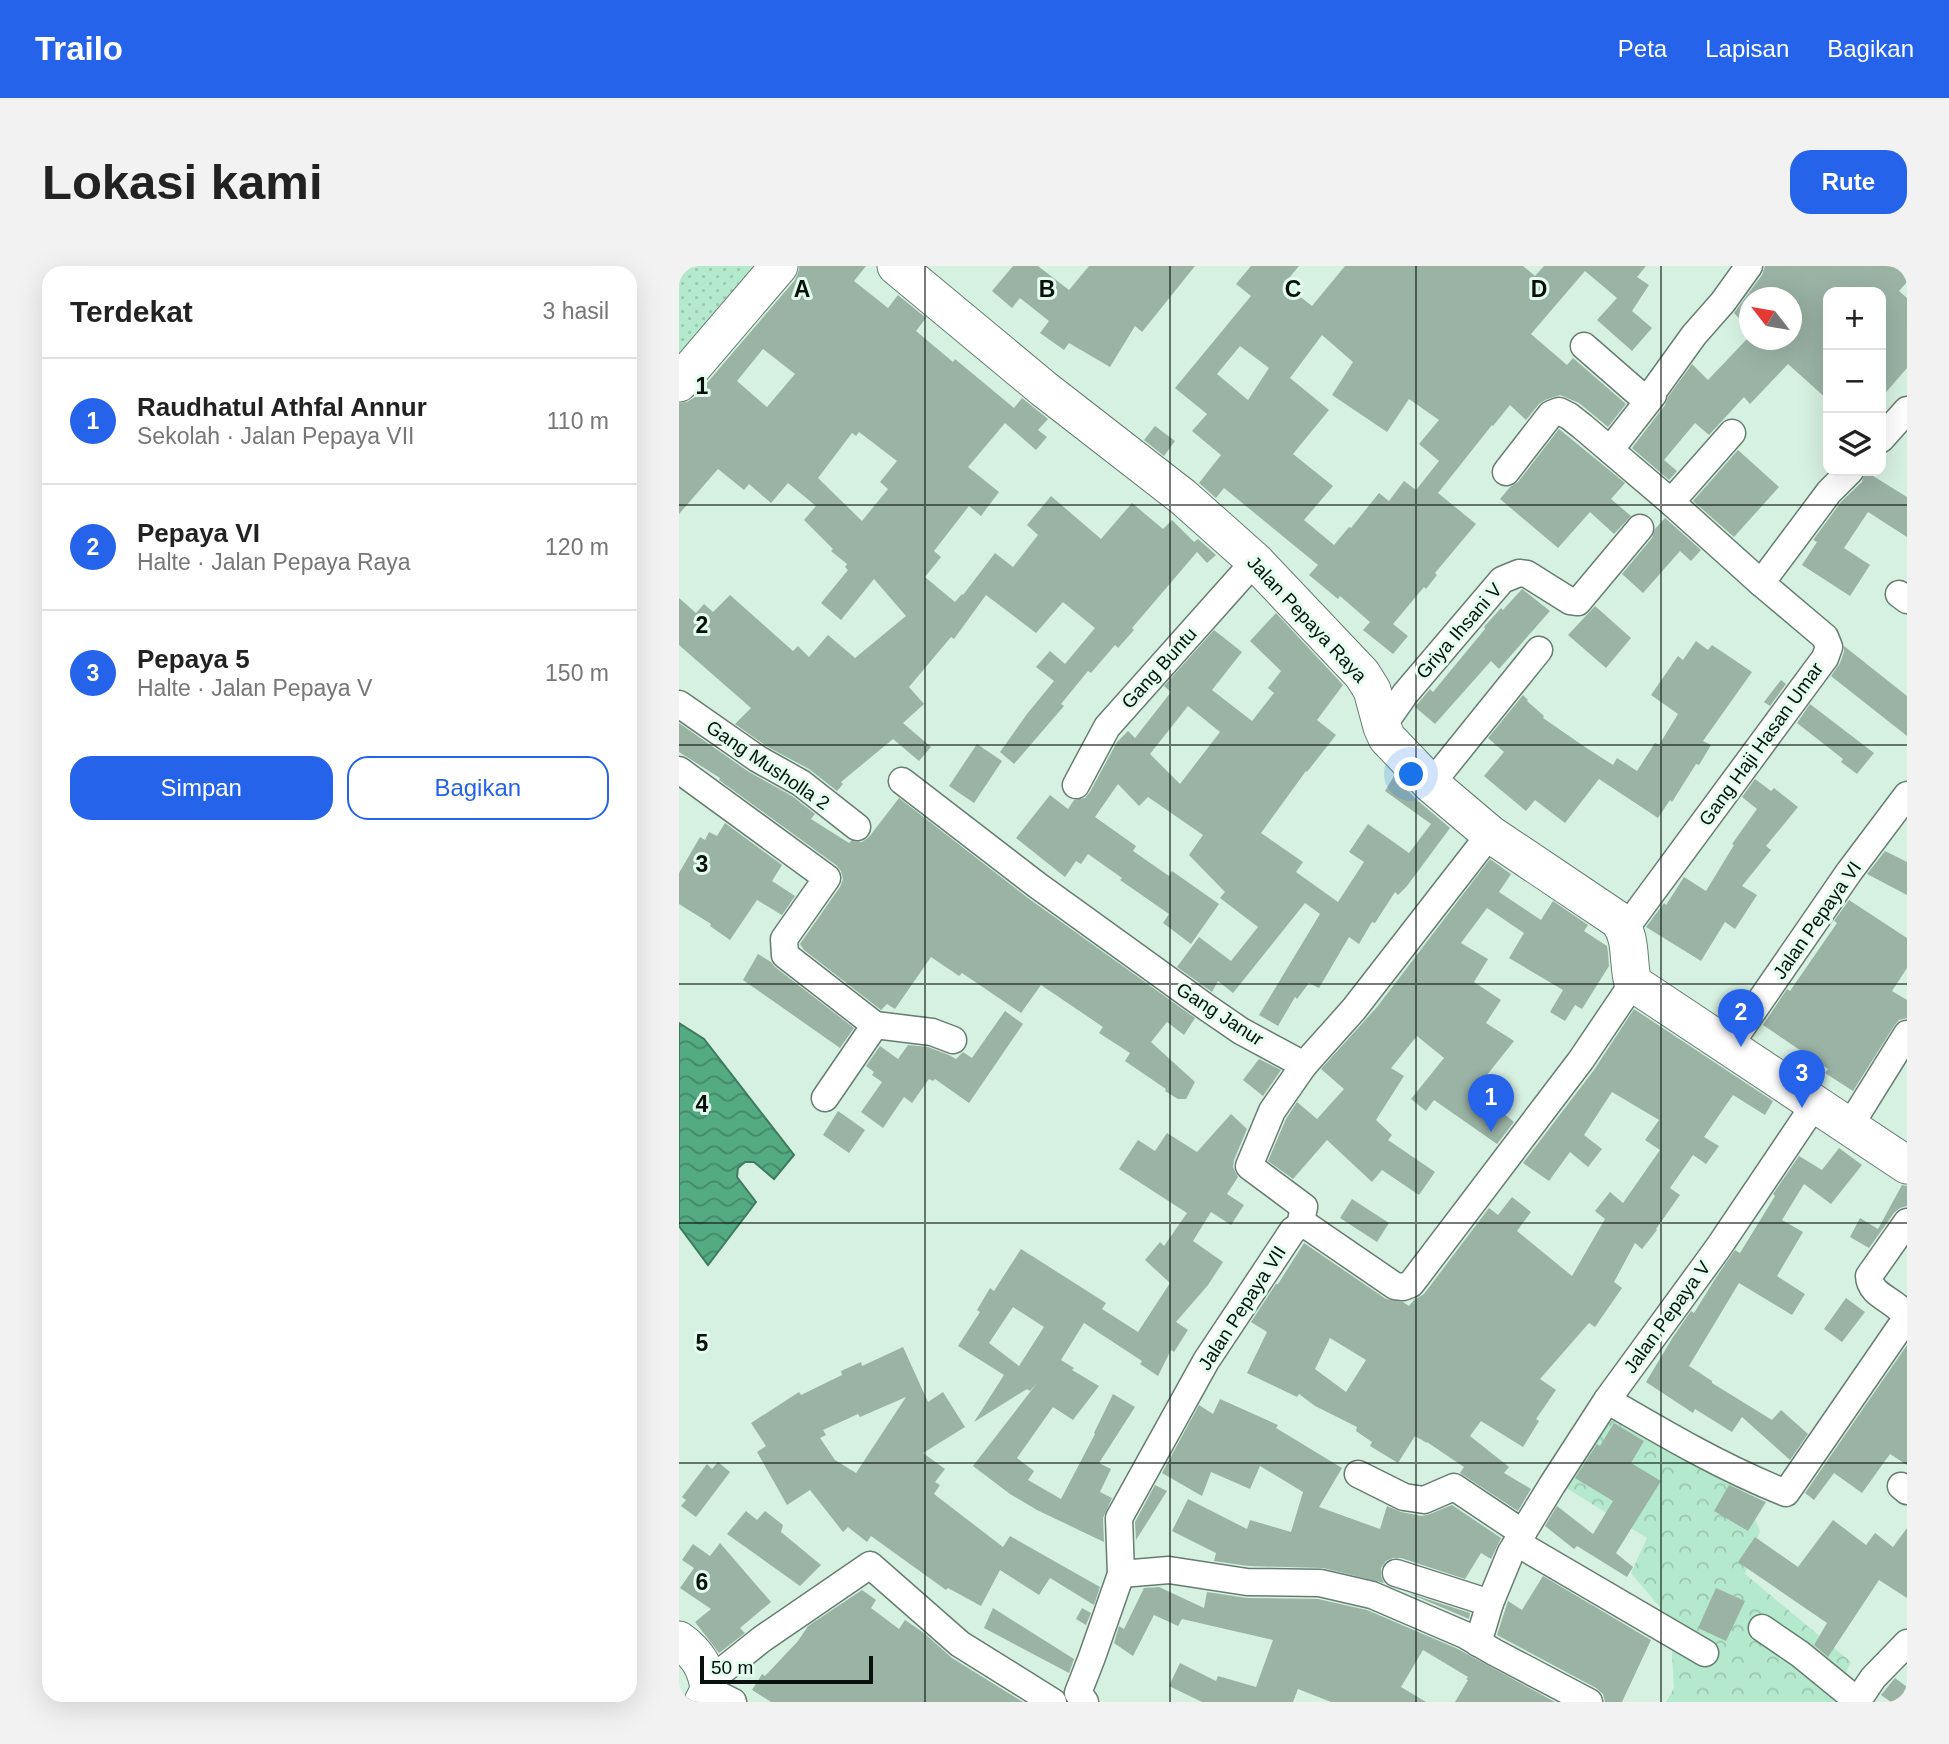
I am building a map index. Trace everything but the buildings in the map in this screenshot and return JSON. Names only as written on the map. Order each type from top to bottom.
[{"type":"street","points":[[679,383],[779,266]]},
{"type":"street","name":"Jalan Pepaya Raya","points":[[896,266],[1044,389],[1183,498],[1255,561],[1362,674],[1372,690],[1387,738],[1431,784],[1490,835],[1618,920],[1625,929]]},
{"type":"street","points":[[1610,450],[1653,395],[1694,335],[1723,302],[1749,266]]},
{"type":"street","points":[[1584,346],[1639,394],[1645,398],[1653,395]]},
{"type":"street","points":[[1886,433],[1907,410]]},
{"type":"street","name":"Gang Haji Hasan Umar","points":[[1506,472],[1551,414],[1556,411],[1563,412],[1825,637],[1829,647],[1825,658],[1625,929]]},
{"type":"street","points":[[1671,502],[1732,433]]},
{"type":"street","points":[[1762,583],[1829,492],[1845,476]]},
{"type":"street","name":"Griya Ihsani V","points":[[1382,727],[1405,694],[1502,580],[1519,573],[1527,574],[1570,601],[1578,602],[1640,528]]},
{"type":"street","name":"Gang Buntu","points":[[1076,785],[1107,727],[1255,561]]},
{"type":"street","points":[[1431,784],[1539,650]]},
{"type":"street","name":"Gang Musholla 2","points":[[679,704],[758,759],[801,783],[857,827]]},
{"type":"street","points":[[679,770],[827,878],[784,939],[785,955],[875,1025],[932,1031],[953,1040]]},
{"type":"street","name":"Gang Janur","points":[[902,781],[1037,885],[1241,1031],[1304,1065]]},
{"type":"street","name":"Jalan Pepaya VI","points":[[1729,1046],[1907,794]]},
{"type":"street","points":[[1490,835],[1354,1009],[1304,1065],[1272,1111],[1249,1166],[1304,1207],[1300,1226],[1306,1225],[1395,1286],[1411,1284],[1581,1060],[1633,983]]},
{"type":"street","points":[[1625,929],[1633,983],[1907,1165]]},
{"type":"street","points":[[825,1098],[875,1025]]},
{"type":"street","points":[[1849,1127],[1907,1034]]},
{"type":"street","name":"Jalan Pepaya V","points":[[1478,1643],[1490,1603],[1511,1552],[1607,1400],[1718,1248],[1815,1104]]},
{"type":"street","points":[[1607,1400],[1693,1450],[1786,1493],[1903,1323],[1905,1316],[1901,1308],[1873,1290],[1869,1276],[1907,1222]]},
{"type":"street","name":"Jalan Pepaya VII","points":[[1085,1702],[1078,1693],[1121,1574],[1119,1518],[1206,1360],[1293,1230],[1300,1226]]},
{"type":"street","points":[[1358,1474],[1404,1497],[1424,1500],[1454,1487],[1520,1538],[1705,1653]]},
{"type":"street","points":[[679,1640],[693,1650],[713,1694],[762,1639],[870,1565],[960,1644],[1053,1702]]},
{"type":"street","points":[[1121,1574],[1169,1570],[1247,1582],[1320,1583],[1372,1595],[1465,1635],[1589,1702]]},
{"type":"street","points":[[1396,1573],[1490,1603]]},
{"type":"street","points":[[773,1633],[797,1604]]},
{"type":"street","points":[[1762,1628],[1843,1689],[1857,1696],[1863,1693],[1873,1678],[1907,1643]]},
{"type":"green space","points":[[679,266],[757,266],[679,356]]},
{"type":"green space","points":[[1607,1383],[1724,1450],[1760,1531],[1745,1574],[1851,1662],[1833,1702],[1666,1702],[1674,1688],[1670,1619],[1631,1573],[1647,1538],[1550,1478]]},
{"type":"water","points":[[679,1023],[704,1039],[794,1155],[774,1179],[754,1162],[745,1162],[738,1168],[737,1177],[756,1202],[708,1265],[679,1226]]},
{"type":"place","name":"Pepaya VI","points":[[1741,1047]]},
{"type":"place","name":"Pepaya 5","points":[[1802,1108]]},
{"type":"place","name":"Raudhatul Athfal Annur","points":[[1491,1132]]}]
